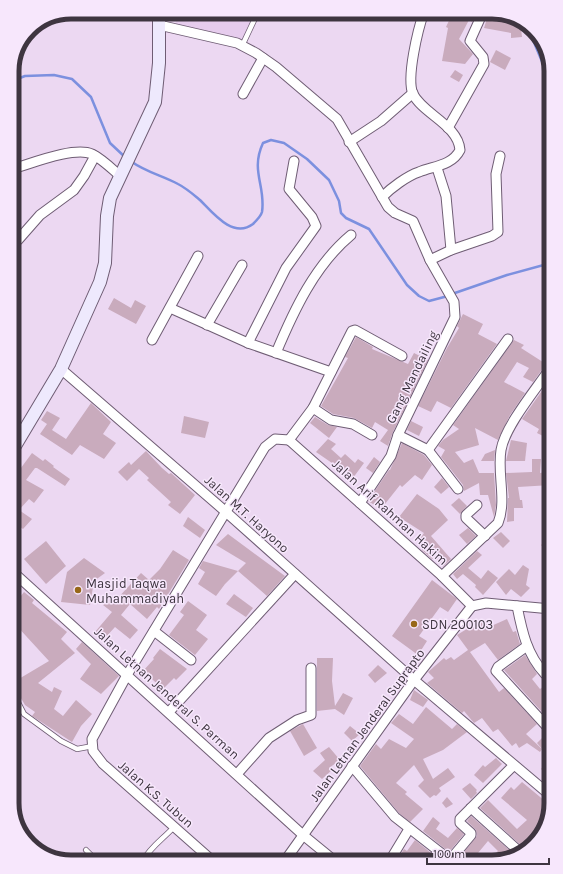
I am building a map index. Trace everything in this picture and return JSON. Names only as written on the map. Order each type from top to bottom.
[{"type":"street","points":[[19,432],[61,369],[103,273],[108,205],[121,172],[136,144],[155,102],[159,63],[159,19]]},
{"type":"street","points":[[382,197],[415,174],[437,168],[453,158],[460,150],[457,141],[448,128],[418,100],[413,93],[411,83],[413,63],[416,39],[422,19]]},
{"type":"street","points":[[448,128],[484,64],[483,57],[470,41],[479,19]]},
{"type":"street","name":"Gang Mandailing","points":[[159,25],[242,46],[263,58],[329,111],[337,119],[349,142],[391,210],[413,221],[430,260],[454,302],[455,317],[398,435],[385,467],[360,503]]},
{"type":"street","points":[[243,94],[263,58]]},
{"type":"street","points":[[349,142],[381,121],[413,93]]},
{"type":"street","points":[[19,167],[64,154],[86,152],[121,172]]},
{"type":"street","points":[[19,239],[40,214],[74,190],[95,156]]},
{"type":"street","points":[[430,260],[451,250],[492,236],[498,232],[496,174],[500,156]]},
{"type":"street","points":[[248,343],[286,268],[316,226],[312,217],[289,189],[294,161]]},
{"type":"street","points":[[437,168],[446,196],[451,250]]},
{"type":"street","points":[[276,353],[292,317],[326,259],[351,235]]},
{"type":"street","points":[[152,340],[198,256]]},
{"type":"street","points":[[207,325],[242,265]]},
{"type":"street","points":[[170,308],[248,343],[331,372]]},
{"type":"street","points":[[92,742],[127,675],[269,442],[278,438],[289,440],[313,408],[353,330],[402,356]]},
{"type":"street","points":[[428,450],[508,339]]},
{"type":"street","name":"Jalan M.T. Haryono","points":[[61,369],[226,512],[294,574],[513,766],[544,788]]},
{"type":"street","points":[[442,576],[498,523],[501,512],[501,454],[503,443],[511,426],[544,377]]},
{"type":"street","points":[[313,408],[331,420],[353,424],[372,435]]},
{"type":"street","points":[[398,435],[428,450],[458,489]]},
{"type":"street","name":"Jalan Arif Rahman Hakim","points":[[289,440],[442,576],[472,606]]},
{"type":"street","points":[[477,505],[466,515],[466,518],[485,536]]},
{"type":"street","points":[[169,712],[294,574]]},
{"type":"street","name":"Jalan Letnan Jenderal S. Parman","points":[[19,576],[303,835],[327,855]]},
{"type":"street","points":[[472,606],[486,603],[544,608]]},
{"type":"street","name":"Jalan Letnan Jenderal Suprapto","points":[[289,855],[414,680],[472,606]]},
{"type":"street","points":[[517,606],[521,627],[528,646],[544,672]]},
{"type":"street","points":[[154,631],[191,660]]},
{"type":"street","points":[[528,646],[496,670],[544,724]]},
{"type":"street","points":[[237,774],[269,738],[297,720],[311,715],[311,668]]},
{"type":"street","name":"Jalan K.S. Tubun","points":[[92,742],[93,751],[103,764],[206,855]]},
{"type":"street","points":[[352,766],[395,817],[444,855]]},
{"type":"street","points":[[455,855],[471,837],[471,833],[460,821],[513,766]]},
{"type":"street","points":[[472,808],[516,849]]},
{"type":"street","points":[[393,855],[409,829]]},
{"type":"lane","points":[[242,46],[255,19]]},
{"type":"lane","points":[[19,704],[24,714],[55,737],[77,749],[92,742]]},
{"type":"lane","points":[[146,855],[151,847],[161,841],[174,827]]},
{"type":"lane","points":[[86,850],[91,855]]},
{"type":"shaded area","points":[[176,19],[258,19],[243,49],[176,32]]},
{"type":"shaded area","points":[[19,183],[20,183],[19,217]]},
{"type":"building","points":[[450,19],[473,19],[472,22],[469,20],[459,39],[473,54],[465,64],[442,61],[448,28],[446,27]]},
{"type":"building","points":[[487,19],[502,20],[521,28],[522,37],[511,38],[511,33],[484,28]]},
{"type":"building","points":[[496,50],[511,58],[505,70],[490,62]]},
{"type":"building","points":[[455,70],[463,75],[459,82],[450,77]]},
{"type":"building","points":[[114,298],[131,308],[135,300],[146,306],[136,324],[108,309]]},
{"type":"building","points":[[463,314],[483,324],[478,334],[497,344],[451,408],[437,401],[431,412],[418,406],[447,348],[459,328],[457,326]]},
{"type":"building","points":[[356,337],[373,347],[372,349],[408,364],[414,353],[428,360],[393,432],[388,446],[380,441],[388,430],[375,422],[372,428],[354,418],[333,414],[321,406],[348,358],[345,357]]},
{"type":"building","points":[[514,340],[524,345],[521,348],[544,363],[544,367],[533,382],[523,377],[529,368],[517,362],[504,382],[525,393],[510,415],[498,440],[475,428],[479,445],[455,452],[464,463],[473,459],[479,473],[494,473],[496,505],[494,517],[488,495],[480,495],[479,483],[464,491],[463,485],[441,457],[445,450],[438,446],[443,440],[459,429],[453,425]]},
{"type":"building","points":[[544,388],[544,436],[537,433],[539,429],[522,419]]},
{"type":"building","points":[[91,403],[111,422],[103,434],[116,443],[104,459],[80,445],[72,455],[40,434],[47,424],[41,420],[47,411],[60,418],[52,430],[66,439]]},
{"type":"building","points":[[184,416],[209,422],[205,438],[181,433]]},
{"type":"building","points":[[315,417],[328,425],[337,427],[329,438],[310,423]]},
{"type":"building","points":[[411,421],[423,427],[419,436],[407,430]]},
{"type":"building","points":[[328,439],[336,444],[331,449],[341,458],[345,454],[355,463],[358,459],[364,463],[350,482],[344,478],[347,474],[333,462],[332,463],[316,452]]},
{"type":"building","points":[[511,440],[527,443],[525,461],[506,461]]},
{"type":"building","points":[[402,443],[424,455],[432,465],[422,480],[415,475],[402,487],[400,485],[381,509],[368,501],[390,470]]},
{"type":"building","points":[[495,450],[494,461],[481,461],[485,454]]},
{"type":"building","points":[[146,451],[162,468],[169,474],[171,473],[195,495],[180,514],[168,505],[171,502],[147,480],[149,478],[139,469],[127,481],[118,472],[129,462],[131,465]]},
{"type":"building","points":[[32,453],[43,461],[45,459],[54,466],[53,467],[70,479],[65,486],[35,468],[26,480],[44,490],[34,503],[29,499],[19,510],[19,471]]},
{"type":"building","points":[[374,457],[380,462],[373,473],[366,468]]},
{"type":"building","points":[[532,459],[541,459],[540,473],[544,472],[544,485],[518,487],[523,508],[514,508],[514,521],[507,522],[509,498],[506,473],[532,472]]},
{"type":"building","points":[[442,478],[449,487],[441,494],[434,487]]},
{"type":"building","points":[[417,494],[439,509],[448,520],[431,536],[451,559],[443,567],[434,557],[432,559],[422,550],[426,545],[419,539],[424,533],[399,517]]},
{"type":"building","points":[[459,498],[467,506],[460,514],[451,505]]},
{"type":"building","points":[[19,510],[32,519],[23,529],[19,526]]},
{"type":"building","points":[[188,517],[205,530],[200,538],[183,526]]},
{"type":"building","points":[[468,528],[476,536],[467,544],[459,535]]},
{"type":"building","points":[[501,532],[510,541],[503,548],[493,538]]},
{"type":"building","points":[[228,534],[285,576],[267,596],[238,571],[246,563],[216,545]]},
{"type":"building","points":[[46,541],[66,566],[46,584],[24,559]]},
{"type":"building","points":[[173,550],[189,560],[159,609],[157,607],[147,619],[130,604],[121,615],[138,630],[130,639],[115,627],[104,639],[95,632],[112,612],[103,605],[112,596],[116,600],[141,573],[149,580],[160,569]]},
{"type":"building","points":[[477,551],[482,555],[468,568],[481,579],[488,570],[498,578],[483,595],[475,587],[476,585],[463,574],[457,579],[453,574]]},
{"type":"building","name":"Masjid Taqwa Muhammadiyah","points":[[84,558],[105,573],[94,581],[90,605],[61,602],[67,572]]},
{"type":"building","points":[[203,561],[238,571],[216,596],[198,584],[205,572],[199,568]]},
{"type":"building","points":[[523,565],[529,569],[526,585],[530,588],[521,597],[511,589],[506,595],[496,582],[509,569],[515,575]]},
{"type":"building","name":"SDN 200103","points":[[432,580],[457,599],[448,612],[440,607],[419,636],[427,641],[418,655],[392,636]]},
{"type":"building","points":[[24,592],[34,600],[32,603],[67,632],[61,639],[75,653],[38,683],[52,692],[54,687],[62,691],[54,709],[63,716],[76,700],[92,714],[81,726],[72,742],[32,716],[35,712],[25,705],[19,695],[19,679],[49,661],[19,628],[19,598]]},
{"type":"building","points":[[234,594],[253,608],[246,617],[226,604]]},
{"type":"building","points":[[188,601],[207,615],[196,630],[208,639],[195,655],[169,635],[184,615],[180,612]]},
{"type":"building","points":[[483,619],[489,627],[507,619],[513,632],[516,631],[520,644],[498,660],[485,643],[470,652],[499,692],[504,688],[537,724],[526,734],[542,749],[540,752],[527,743],[519,748],[516,743],[512,746],[498,729],[493,732],[482,718],[474,723],[464,711],[462,713],[427,683],[434,678],[428,672],[444,658],[446,660],[451,657],[454,660],[468,650],[457,635]]},
{"type":"building","points":[[82,642],[119,676],[101,694],[80,679],[91,664],[76,649]]},
{"type":"building","points":[[160,649],[187,669],[176,680],[174,678],[163,689],[143,671],[154,659],[153,658]]},
{"type":"building","points":[[525,655],[537,674],[532,679],[540,689],[544,686],[544,714],[504,670]]},
{"type":"building","points":[[317,658],[333,658],[332,681],[335,706],[343,693],[353,698],[344,715],[335,709],[317,711]]},
{"type":"building","points":[[378,665],[387,673],[375,683],[368,675]]},
{"type":"building","points":[[414,690],[428,700],[423,707],[410,700]]},
{"type":"building","points":[[426,707],[452,729],[457,724],[467,732],[443,750],[423,759],[433,779],[448,768],[455,777],[439,788],[441,791],[436,796],[434,795],[430,798],[418,786],[424,780],[414,765],[396,783],[407,792],[405,794],[423,809],[410,822],[399,813],[360,766],[376,744],[381,749],[389,739],[406,748],[414,739],[391,723],[399,714],[413,724]]},
{"type":"building","points":[[303,724],[317,748],[304,756],[290,731]]},
{"type":"building","points":[[350,726],[360,734],[352,741],[344,733]]},
{"type":"building","points":[[544,736],[544,749],[543,750],[537,743]]},
{"type":"building","points":[[329,747],[340,760],[329,768],[332,770],[322,779],[313,771],[325,760],[320,753]]},
{"type":"building","points":[[496,758],[502,764],[483,783],[474,775],[483,765],[485,767]]},
{"type":"building","points":[[522,782],[544,800],[544,809],[537,829],[529,840],[521,845],[480,808],[488,800],[517,829],[527,820],[501,798],[511,787],[514,790]]},
{"type":"building","points":[[470,783],[477,790],[477,793],[471,799],[462,789]]},
{"type":"building","points":[[447,797],[453,804],[446,808],[442,803]]},
{"type":"building","points":[[471,816],[511,851],[494,855],[498,851],[488,841],[478,853],[480,855],[461,855],[477,836],[476,830],[467,821]]},
{"type":"building","points":[[433,817],[440,823],[436,829],[448,838],[457,828],[464,834],[449,852],[423,831]]},
{"type":"building","points":[[415,840],[431,853],[429,855],[400,855],[404,849],[407,851]]},
{"type":"waterway","points":[[19,78],[25,76],[54,75],[72,79],[91,97],[110,143],[126,158]]},
{"type":"waterway","points":[[132,162],[143,169],[184,187],[224,222],[238,228],[246,228],[253,224],[260,217],[262,212],[263,203],[258,162],[259,153],[263,143],[271,140],[284,143],[307,159],[329,180],[339,201],[341,213],[346,218],[369,229],[407,285],[419,296],[429,301],[448,296]]},
{"type":"waterway","points":[[452,294],[507,275],[544,265]]},
{"type":"place","name":"Masjid Taqwa Muhammadiyah","points":[[78,590]]},
{"type":"place","name":"SDN 200103","points":[[414,624]]}]
